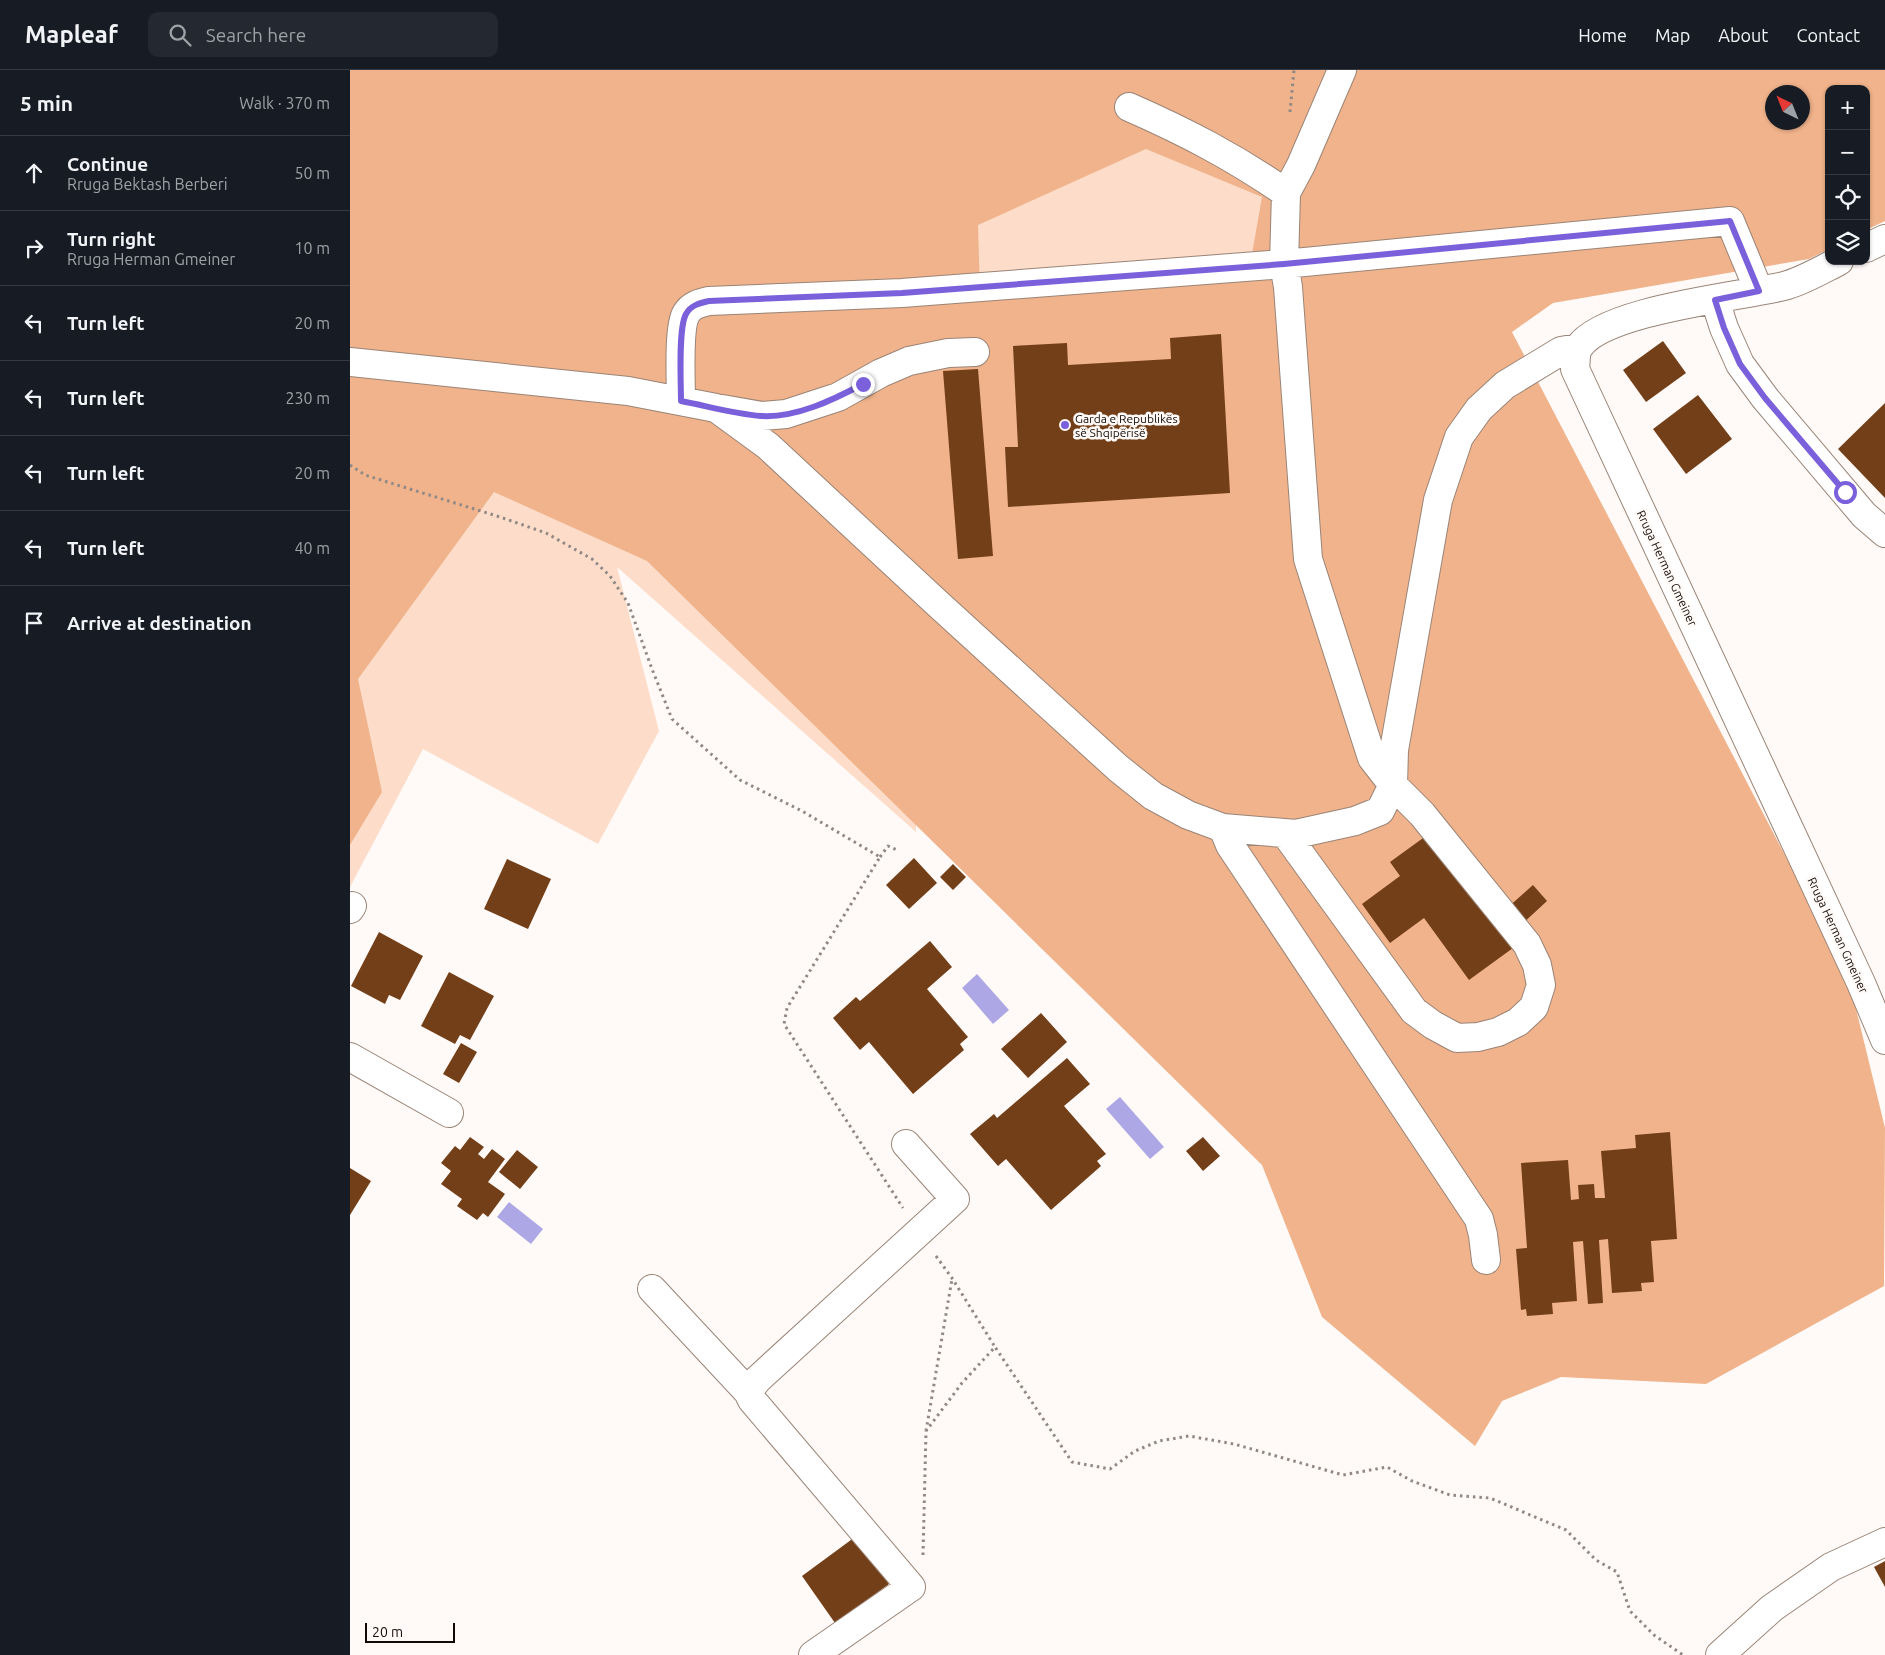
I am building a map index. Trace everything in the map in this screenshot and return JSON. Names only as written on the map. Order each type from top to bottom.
[{"type":"street","points":[[1285,833],[1414,1012],[1457,1038],[1478,1037],[1498,1032],[1518,1022],[1534,1007],[1541,985],[1538,965],[1527,944],[1422,814],[1393,785],[1372,758],[1308,559],[1288,287],[1284,264],[1286,193],[1301,165],[1342,70]]},
{"type":"street","points":[[1129,107],[1195,137],[1247,166],[1286,193]]},
{"type":"street","points":[[681,401],[682,331],[685,315],[694,305],[709,301],[902,293],[1284,264],[1730,221],[1759,291]]},
{"type":"street","points":[[1870,246],[1885,239]]},
{"type":"street","points":[[716,408],[768,446],[937,603],[1152,796],[1188,815],[1223,828],[1296,834],[1355,821],[1380,811],[1393,785],[1394,750],[1438,500],[1459,437],[1479,409],[1504,385],[1561,351],[1578,348],[1591,335],[1623,320],[1654,311],[1796,282],[1831,265]]},
{"type":"street","points":[[1715,300],[1724,328],[1740,364],[1765,398],[1864,515],[1885,533]]},
{"type":"street","name":"Rruga Herman Gmeiner","points":[[1578,348],[1575,369],[1588,401],[1861,983],[1885,1040]]},
{"type":"street","points":[[350,362],[628,391],[762,416],[786,414],[838,397],[880,373],[909,361],[948,353],[975,352]]},
{"type":"street","points":[[1223,828],[1230,846],[1479,1219],[1486,1260]]},
{"type":"street","points":[[350,1056],[449,1113]]},
{"type":"street","points":[[748,1392],[757,1380],[955,1199],[906,1144]]},
{"type":"street","points":[[652,1289],[748,1392],[752,1400],[911,1587],[813,1655]]},
{"type":"street","points":[[1720,1655],[1772,1608],[1831,1567],[1885,1542]]},
{"type":"path","points":[[350,465],[365,475],[546,533],[592,558],[610,576],[628,603],[672,719],[740,780],[802,811],[880,857]]},
{"type":"path","points":[[899,851],[888,846],[880,857],[787,1008],[784,1024],[918,1232],[952,1278],[995,1347],[1072,1462],[1110,1469],[1135,1451],[1159,1441],[1189,1436],[1234,1444],[1343,1476],[1387,1467],[1412,1481],[1450,1495],[1490,1498],[1566,1530],[1596,1560],[1616,1572],[1630,1611],[1654,1634],[1683,1655]]},
{"type":"path","points":[[911,1587],[923,1566],[926,1432],[952,1278]]},
{"type":"path","points":[[926,1432],[962,1383],[995,1347]]},
{"type":"shaded area","points":[[350,70],[1885,70],[1870,85],[1825,85],[1825,249],[915,298],[916,832],[617,567],[659,731],[598,844],[423,749],[350,887]]},
{"type":"shaded area","points":[[350,70],[1885,70],[1885,221],[1870,228],[1870,85],[1825,85],[1825,251],[1809,259],[1553,303],[1512,332],[1848,976],[1885,1128],[1884,1286],[1706,1384],[1561,1377],[1502,1401],[1475,1446],[1322,1317],[1262,1165],[647,561],[494,492],[358,679],[382,792],[350,845]],"holes":[[[1146,149],[1262,197],[1249,271],[980,293],[978,225]]]},
{"type":"shaded area","points":[[977,974],[1009,1010],[993,1024],[962,988]]},
{"type":"shaded area","points":[[1120,1097],[1164,1147],[1150,1159],[1106,1109]]},
{"type":"shaded area","points":[[509,1202],[543,1229],[531,1244],[497,1217]]},
{"type":"building","points":[[1221,334],[1230,493],[1008,507],[1005,447],[1018,447],[1013,346],[1067,343],[1068,365],[1171,359],[1170,338]]},
{"type":"building","points":[[1663,341],[1686,373],[1646,402],[1623,370]]},
{"type":"building","points":[[978,369],[993,556],[958,559],[943,371]]},
{"type":"building","points":[[1698,395],[1732,439],[1686,474],[1653,429]]},
{"type":"building","points":[[1885,403],[1885,498],[1838,449]]},
{"type":"building","points":[[1430,833],[1513,948],[1469,980],[1424,918],[1390,943],[1362,904],[1400,876],[1390,862]]},
{"type":"building","points":[[914,858],[937,883],[909,909],[886,885]]},
{"type":"building","points":[[507,859],[551,879],[528,929],[484,909]]},
{"type":"building","points":[[953,864],[966,877],[953,890],[940,877]]},
{"type":"building","points":[[1533,885],[1547,901],[1521,925],[1506,909]]},
{"type":"building","points":[[379,932],[423,956],[400,1000],[389,995],[385,1004],[351,986]]},
{"type":"building","points":[[930,941],[952,967],[927,989],[968,1037],[960,1044],[964,1050],[913,1094],[869,1042],[860,1050],[833,1018],[856,997],[860,1001]]},
{"type":"building","points":[[449,972],[494,996],[470,1040],[460,1035],[455,1044],[421,1026]]},
{"type":"building","points":[[1041,1013],[1067,1042],[1028,1078],[1001,1049]]},
{"type":"building","points":[[461,1043],[477,1052],[459,1083],[443,1074]]},
{"type":"building","points":[[1067,1058],[1090,1084],[1064,1106],[1106,1154],[1097,1161],[1101,1166],[1051,1210],[1006,1159],[998,1166],[970,1134],[994,1114],[997,1118]]},
{"type":"building","points":[[1670,1132],[1677,1239],[1651,1241],[1654,1282],[1641,1283],[1642,1291],[1612,1293],[1608,1239],[1599,1240],[1603,1303],[1588,1304],[1583,1241],[1573,1242],[1577,1301],[1552,1303],[1553,1314],[1527,1316],[1526,1309],[1521,1310],[1516,1249],[1527,1248],[1521,1163],[1568,1160],[1571,1200],[1579,1199],[1578,1185],[1594,1184],[1595,1198],[1605,1198],[1601,1151],[1636,1148],[1635,1135]]},
{"type":"building","points":[[470,1137],[484,1147],[478,1154],[484,1159],[492,1149],[505,1159],[488,1182],[505,1194],[488,1217],[483,1213],[477,1220],[457,1206],[462,1199],[441,1184],[451,1171],[441,1163],[455,1146],[460,1150]]},
{"type":"building","points":[[1203,1137],[1220,1156],[1203,1171],[1186,1151]]},
{"type":"building","points":[[517,1150],[538,1167],[520,1189],[499,1172]]},
{"type":"building","points":[[350,1168],[371,1181],[350,1215]]},
{"type":"building","points":[[855,1537],[889,1584],[835,1623],[802,1576]]},
{"type":"building","points":[[1885,1561],[1885,1587],[1874,1567]]},
{"type":"place","name":"Garda e Republikës së Shqipërisë","points":[[1065,425]]},
{"type":"route","points":[[863,384],[838,397],[786,414],[762,416],[681,401],[682,331],[685,315],[694,305],[709,301],[902,293],[1103,276],[1284,264],[1730,221],[1759,291],[1715,300],[1724,328],[1740,364],[1765,398],[1845,492]]}]
